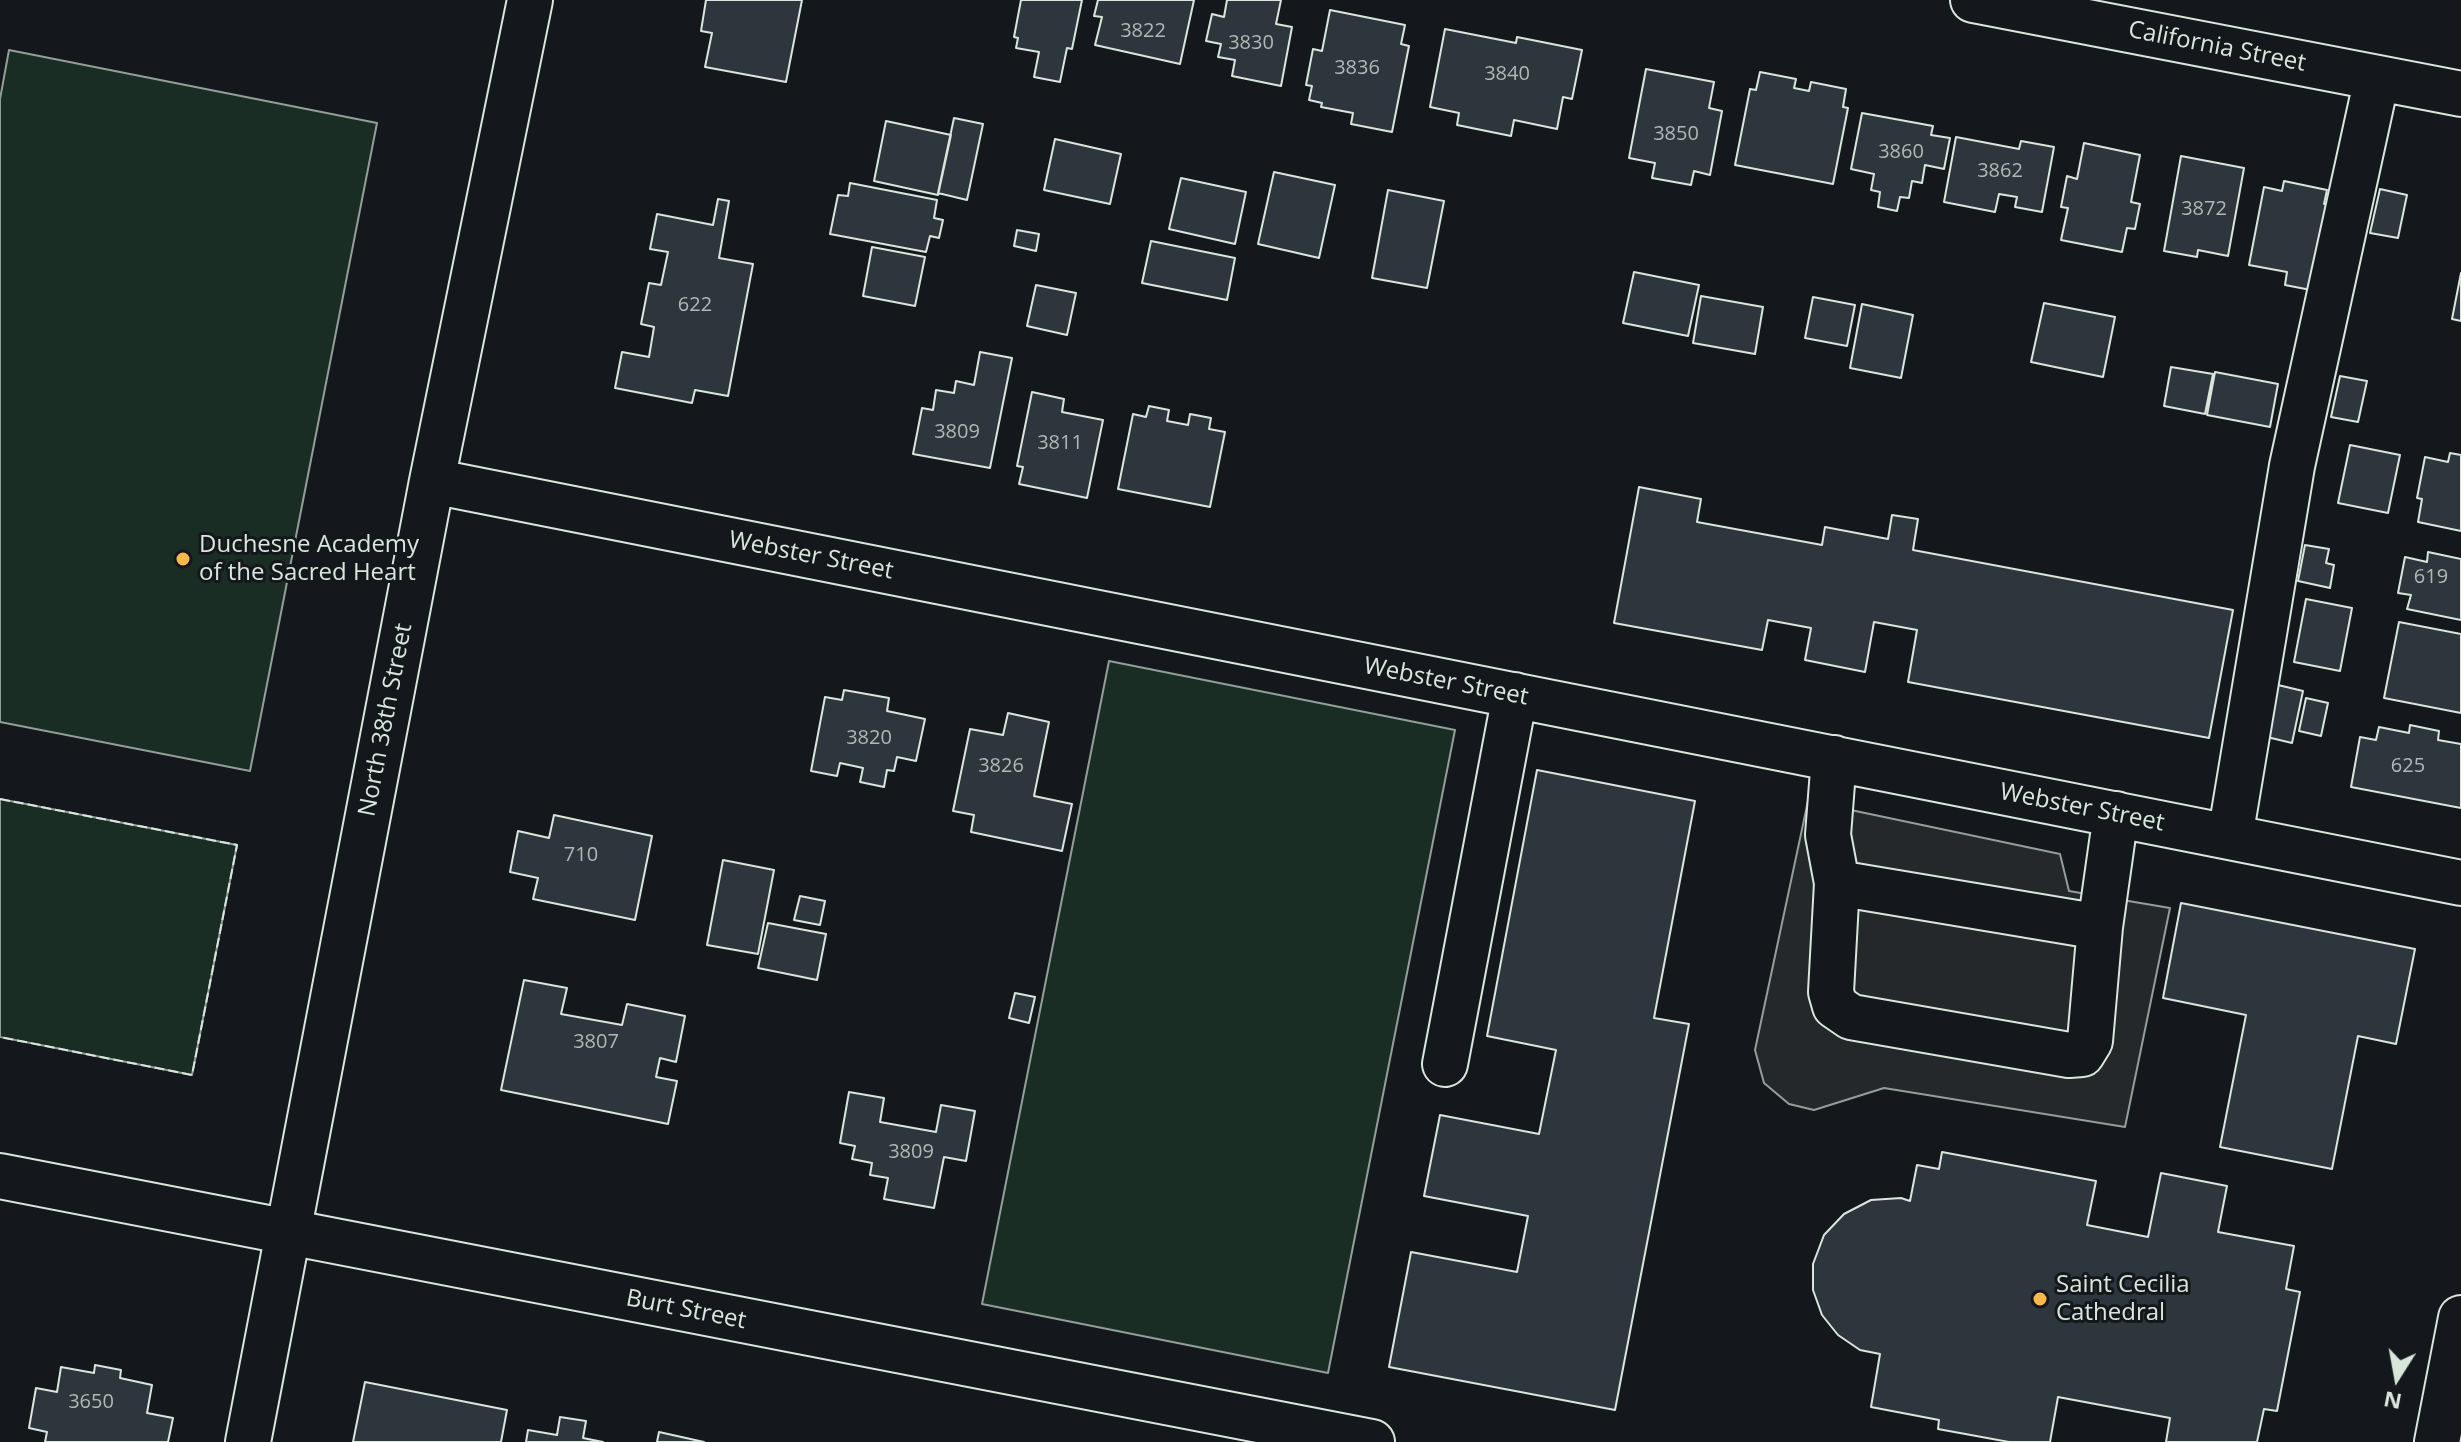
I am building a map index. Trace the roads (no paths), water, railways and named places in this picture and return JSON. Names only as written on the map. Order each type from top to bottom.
[{"type":"street","name":"North 38th Street","points":[[248,1442],[432,481],[530,0]]},
{"type":"street","name":"California Street","points":[[1973,0],[2461,94]]},
{"type":"street","points":[[2230,837],[2292,466],[2377,78]]},
{"type":"street","name":"Webster Street","points":[[432,481],[2461,883]]},
{"type":"street","points":[[1445,1064],[1515,695]]},
{"type":"street","points":[[1834,758],[1828,835],[1837,883],[1831,992],[1835,1006],[1851,1017],[2069,1055],[2082,1054],[2090,1041],[2100,927],[2116,814]]},
{"type":"street","points":[[1837,883],[2100,927]]},
{"type":"street","name":"Burt Street","points":[[0,1176],[1372,1442]]},
{"type":"street","points":[[2437,1442],[2461,1318]]},
{"type":"place","name":"Duchesne Academy of the Sacred Heart","points":[[183,559]]},
{"type":"place","name":"Saint Cecilia Cathedral","points":[[2040,1299]]}]
